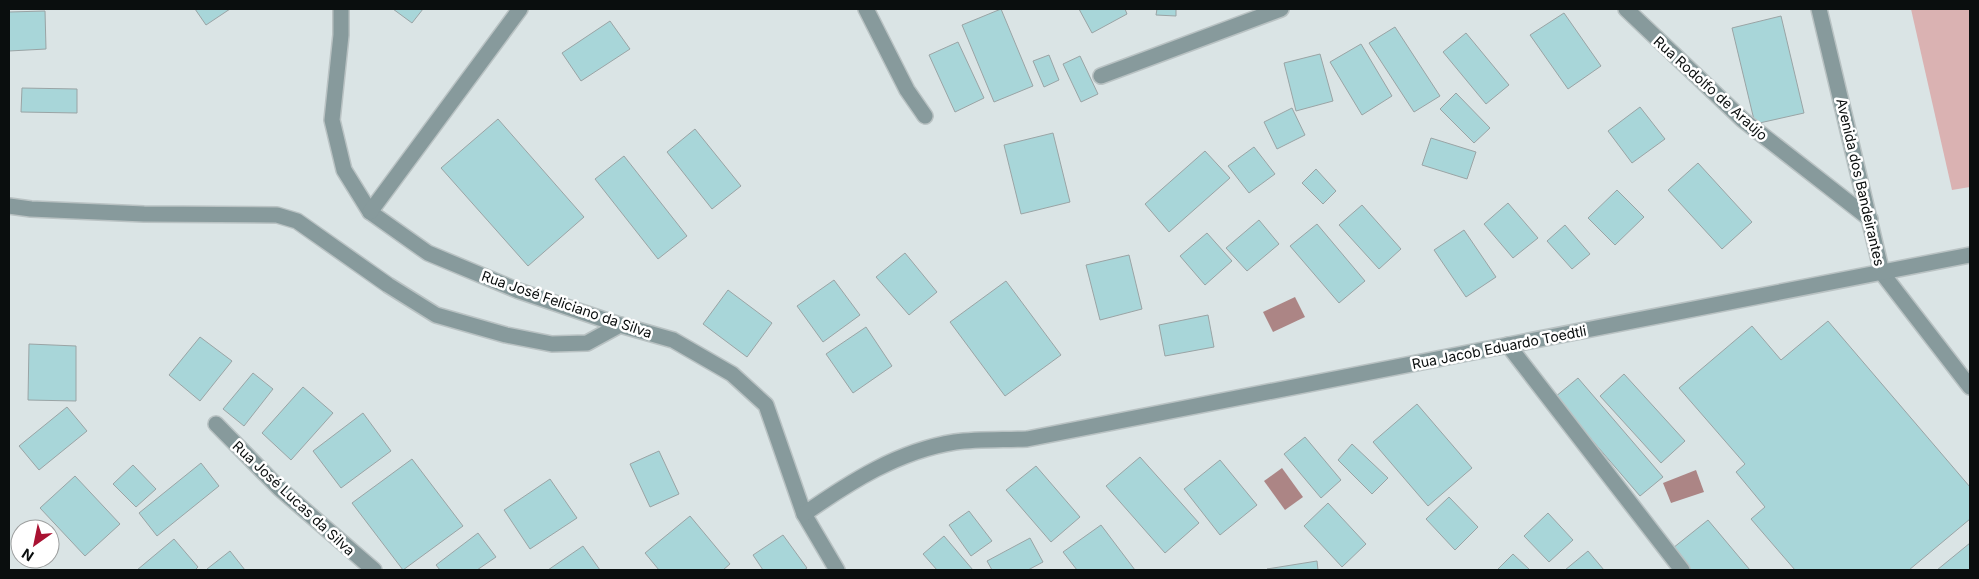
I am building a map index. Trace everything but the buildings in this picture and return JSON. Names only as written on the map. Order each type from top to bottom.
[{"type":"street","name":"Rua José Feliciano da Silva","points":[[340,9],[342,35],[332,120],[344,170],[370,212],[428,253],[519,291],[620,325],[674,340],[732,374],[766,404],[804,514],[837,570]]},
{"type":"street","points":[[370,212],[520,9]]},
{"type":"street","points":[[866,9],[907,90],[925,116]]},
{"type":"street","points":[[1101,76],[1281,9]]},
{"type":"street","name":"Rua Rodolfo de Araújo","points":[[1626,9],[1742,120],[1870,219]]},
{"type":"street","name":"Avenida dos Bandeirantes","points":[[1819,9],[1882,273],[1970,387]]},
{"type":"street","points":[[9,206],[31,209],[144,214],[253,216],[277,214],[297,221],[388,285],[436,315],[506,335],[552,344],[587,343],[620,325]]},
{"type":"street","name":"Rua Jacob Eduardo Toedtli","points":[[804,514],[868,473],[918,450],[955,442],[1027,439],[1970,255]]},
{"type":"street","points":[[1508,345],[1682,570]]},
{"type":"street","name":"Rua José Lucas da Silva","points":[[216,424],[279,488],[374,570]]},
{"type":"shaded area","points":[[1911,9],[1970,9],[1970,187],[1952,190]]},
{"type":"shaded area","points":[[1295,297],[1305,317],[1273,332],[1263,312]]},
{"type":"shaded area","points":[[1282,468],[1303,497],[1285,510],[1264,481]]},
{"type":"shaded area","points":[[1696,470],[1704,492],[1671,503],[1663,483]]}]
